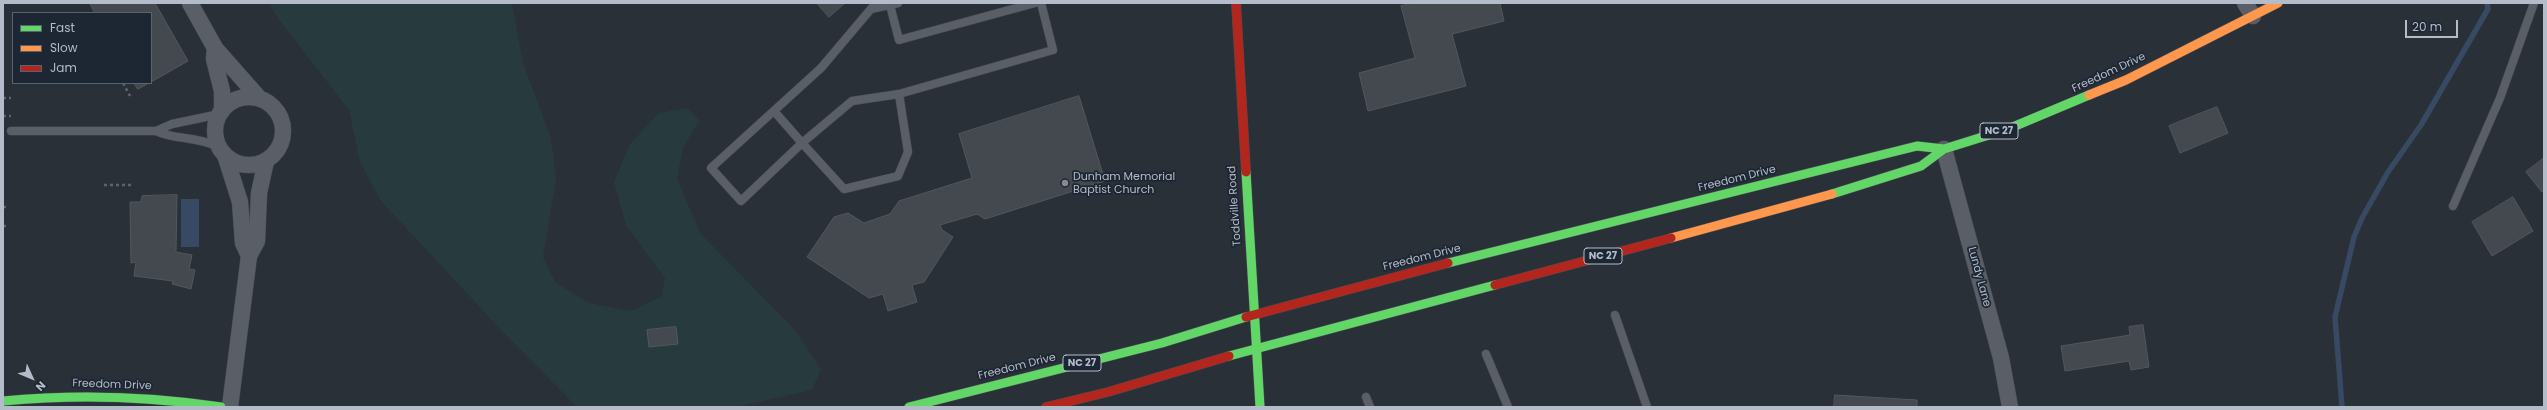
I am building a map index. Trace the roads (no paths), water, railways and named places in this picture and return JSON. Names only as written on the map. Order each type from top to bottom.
[{"type":"main road","name":"Toddville Road","points":[[1236,3],[1255,348],[1260,407]]},
{"type":"main road","name":"Freedom Drive","points":[[909,407],[1162,343],[1254,314],[1917,146],[1944,148],[2008,129],[2126,80],[2249,9],[2278,3]]},
{"type":"main road","name":"Freedom Drive","points":[[1051,406],[1108,392],[1255,348],[1800,204],[1921,166],[1944,148]]},
{"type":"main road","name":"Freedom Drive","points":[[3,400],[49,396],[102,396],[147,398],[221,407]]},
{"type":"street","points":[[190,3],[214,48],[260,98],[270,104],[278,112],[282,123],[280,144],[266,161],[259,193],[257,241],[249,256],[230,407]]},
{"type":"street","points":[[214,48],[214,59],[222,91],[221,113]]},
{"type":"street","points":[[249,256],[243,243],[240,202],[216,136],[216,125],[221,113],[227,105],[237,99],[248,97],[260,98]]},
{"type":"street","name":"Lundy Lane","points":[[1944,148],[2001,358],[2010,407]]},
{"type":"street","points":[[223,152],[245,165],[266,161]]},
{"type":"lane","points":[[1035,3],[899,40],[894,4],[873,6],[821,68],[711,168],[741,201],[802,143],[852,101],[900,94],[1053,50],[1041,3]]},
{"type":"lane","points":[[2453,206],[2500,98],[2534,3]]},
{"type":"lane","points":[[774,111],[844,189],[898,176],[908,152],[900,94]]},
{"type":"lane","points":[[11,131],[156,131],[172,124],[221,113]]},
{"type":"lane","points":[[156,131],[164,135],[208,141],[223,152]]},
{"type":"lane","points":[[1615,315],[1647,407]]},
{"type":"lane","points":[[1486,354],[1508,407]]},
{"type":"lane","points":[[1366,397],[1370,407]]},
{"type":"water","points":[[181,199],[199,199],[199,247],[181,247]]},
{"type":"waterway","points":[[2342,407],[2335,317],[2354,237],[2362,218],[2388,172],[2421,125],[2488,9],[2487,3]]},
{"type":"place","name":"Dunham Memorial Baptist Church","points":[[1065,183]]}]
